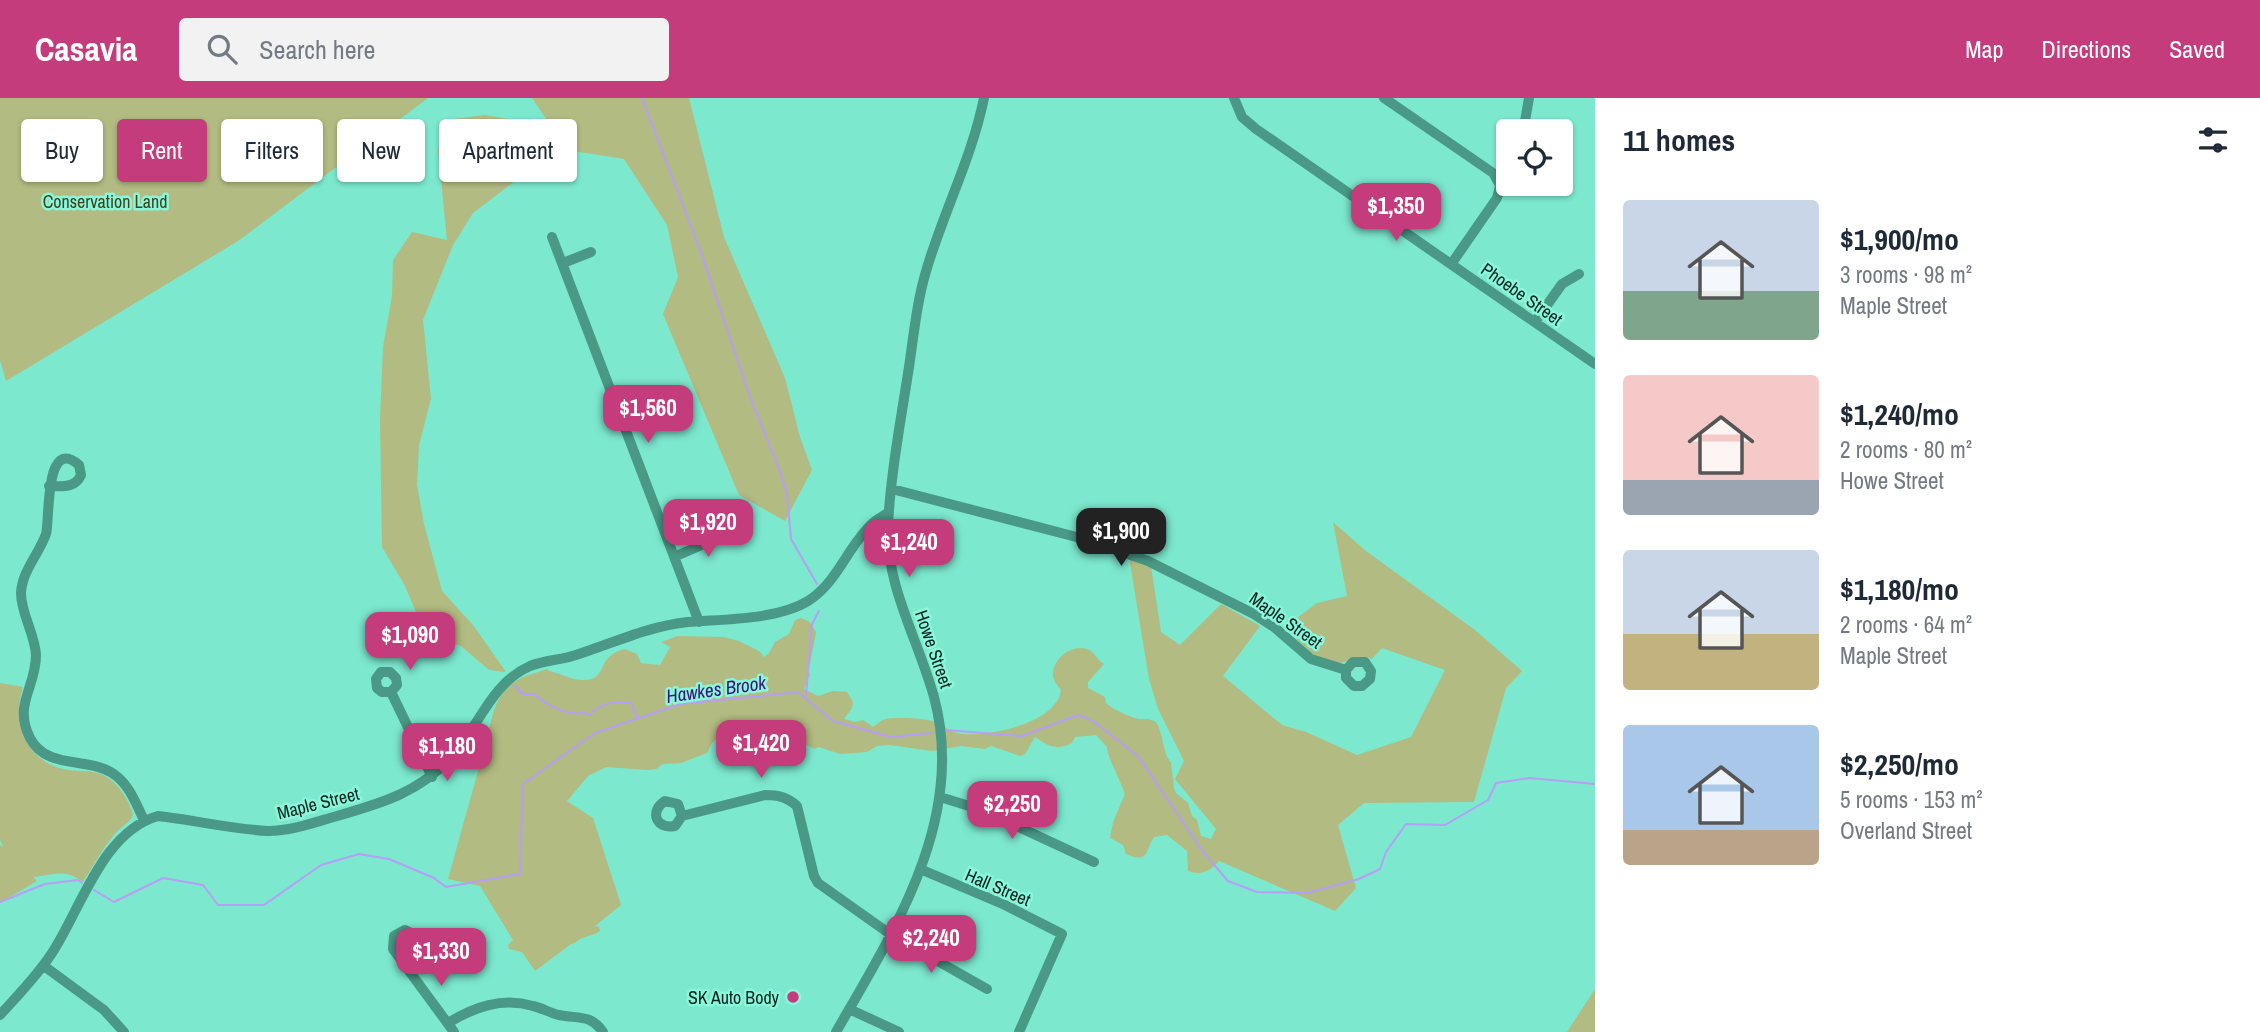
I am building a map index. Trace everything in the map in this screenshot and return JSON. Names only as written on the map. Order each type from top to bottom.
[{"type":"street","name":"Howe Street","points":[[836,1032],[890,934],[920,869],[932,834],[940,797],[942,761],[939,720],[929,682],[892,575],[889,559],[889,512],[921,288],[977,130],[984,98]]},
{"type":"street","name":"Phoebe Street","points":[[1234,98],[1242,117],[1255,129],[1595,364]]},
{"type":"street","points":[[1384,98],[1493,173],[1496,178]]},
{"type":"street","points":[[1525,119],[1529,98]]},
{"type":"street","points":[[1452,263],[1497,196]]},
{"type":"street","points":[[552,237],[699,622]]},
{"type":"street","points":[[563,263],[592,251]]},
{"type":"street","points":[[1535,322],[1562,284],[1579,274]]},
{"type":"street","points":[[0,1015],[44,966],[97,871],[127,833],[144,820],[131,793],[114,773],[47,755],[32,743],[24,725],[23,707],[36,656],[21,591],[26,571],[48,526],[49,486]]},
{"type":"street","name":"Maple Street","points":[[892,489],[1088,540],[1148,561],[1254,614],[1311,659],[1346,670]]},
{"type":"street","name":"Maple Street","points":[[144,820],[158,816],[243,828],[282,830],[318,822],[408,792],[432,777],[468,738],[498,689],[522,670],[542,662],[570,657],[654,628],[765,614],[791,608],[807,601],[835,576],[859,538],[873,523],[889,512]]},
{"type":"street","points":[[674,557],[729,533]]},
{"type":"street","points":[[391,692],[432,777]]},
{"type":"street","points":[[682,816],[765,795],[777,795],[790,800],[797,806],[818,883],[890,934],[987,989]]},
{"type":"street","points":[[940,797],[982,810],[1094,862]]},
{"type":"street","name":"Hall Street","points":[[920,869],[1005,905],[1062,934],[1019,1032]]},
{"type":"street","points":[[402,961],[451,1027],[487,1005],[511,1003],[531,1005],[560,1016],[585,1017],[596,1023],[603,1032]]},
{"type":"street","points":[[44,966],[104,1010],[124,1032]]},
{"type":"street","points":[[849,1009],[899,1032]]},
{"type":"green space","name":"Conservation Land","points":[[0,98],[428,98],[400,119],[337,119],[337,166],[323,177],[323,119],[221,119],[221,182],[316,182],[238,241],[6,381],[0,360]]},
{"type":"green space","points":[[532,98],[689,98],[724,237],[785,378],[800,437],[812,470],[785,521],[739,495],[663,314],[678,277],[667,225],[624,159],[577,152],[577,119],[546,119]]},
{"type":"green space","points":[[485,115],[508,119],[454,119]]},
{"type":"green space","points":[[441,182],[514,182],[473,213],[453,245],[423,320],[431,399],[419,445],[417,485],[424,524],[442,591],[473,625],[506,672],[489,670],[461,646],[432,636],[419,619],[404,584],[382,547],[380,419],[383,347],[392,296],[393,260],[412,232],[447,240]]},
{"type":"green space","points":[[1333,522],[1366,551],[1475,630],[1522,671],[1506,688],[1474,802],[1364,803],[1338,825],[1356,888],[1335,911],[1219,861],[1205,872],[1188,871],[1187,851],[1167,835],[1154,837],[1143,857],[1126,854],[1123,845],[1110,838],[1113,822],[1125,794],[1107,747],[1096,735],[1075,737],[1072,743],[1057,747],[1035,737],[1025,754],[1020,756],[991,746],[985,749],[961,746],[932,751],[889,745],[877,746],[867,752],[840,754],[819,747],[814,749],[790,736],[763,744],[744,737],[721,736],[712,743],[707,753],[681,763],[663,764],[648,770],[606,767],[588,776],[567,801],[593,818],[621,905],[595,926],[599,927],[600,931],[571,944],[535,971],[522,952],[509,949],[508,945],[513,940],[480,886],[448,879],[478,771],[475,763],[482,752],[496,706],[509,686],[524,677],[548,669],[574,679],[591,679],[596,677],[609,657],[625,649],[637,654],[641,663],[660,665],[670,647],[661,642],[678,636],[724,637],[759,651],[764,657],[775,642],[789,634],[795,620],[801,618],[810,622],[816,632],[807,668],[810,674],[804,689],[818,696],[833,691],[847,692],[853,702],[844,719],[855,722],[863,720],[873,727],[884,720],[897,718],[931,721],[964,734],[990,733],[1021,725],[1048,711],[1057,701],[1061,690],[1053,676],[1059,659],[1075,649],[1090,650],[1104,664],[1088,682],[1088,688],[1105,697],[1106,703],[1121,712],[1156,722],[1171,763],[1176,793],[1188,803],[1192,816],[1197,820],[1201,836],[1211,839],[1216,829],[1175,779],[1184,761],[1158,709],[1149,679],[1129,557],[1151,566],[1161,632],[1180,645],[1221,604],[1260,626],[1223,676],[1282,725],[1306,732],[1357,755],[1411,737],[1445,670],[1382,648],[1372,659],[1359,657],[1340,663],[1324,661],[1285,627],[1317,603],[1347,596]]},
{"type":"green space","points":[[0,683],[23,687],[19,712],[21,725],[31,748],[39,757],[63,769],[105,776],[123,793],[133,815],[110,840],[83,882],[65,874],[33,877],[37,881],[0,903],[0,845],[3,847],[0,840]]},
{"type":"green space","points":[[1595,989],[1595,1032],[1567,1032]]},
{"type":"waterway","points":[[642,98],[699,247],[751,399],[780,471],[787,494],[791,539],[817,584]]},
{"type":"waterway","points":[[806,695],[812,624],[819,611]]},
{"type":"waterway","points":[[515,686],[523,694],[534,694],[552,706],[571,713],[590,715],[609,703],[631,703],[638,719]]},
{"type":"waterway","name":"Hawkes Brook","points":[[94,890],[114,902],[163,878],[203,885],[218,905],[264,905],[321,865],[359,854],[389,859],[434,878],[446,887],[520,874],[523,784],[595,733],[680,704],[798,692],[833,721],[891,737],[932,733]]},
{"type":"waterway","name":"Hawkes Brook","points":[[946,730],[1022,736],[1078,715],[1093,721],[1138,756],[1204,853],[1228,881],[1257,892],[1307,893],[1359,879],[1380,869],[1386,852],[1406,824],[1445,825],[1488,800],[1496,783],[1530,778],[1595,784]]},
{"type":"waterway","name":"Hawkes Brook","points":[[0,902],[45,884],[78,880],[82,883]]},
{"type":"place","name":"SK Auto Body","points":[[793,997]]}]
